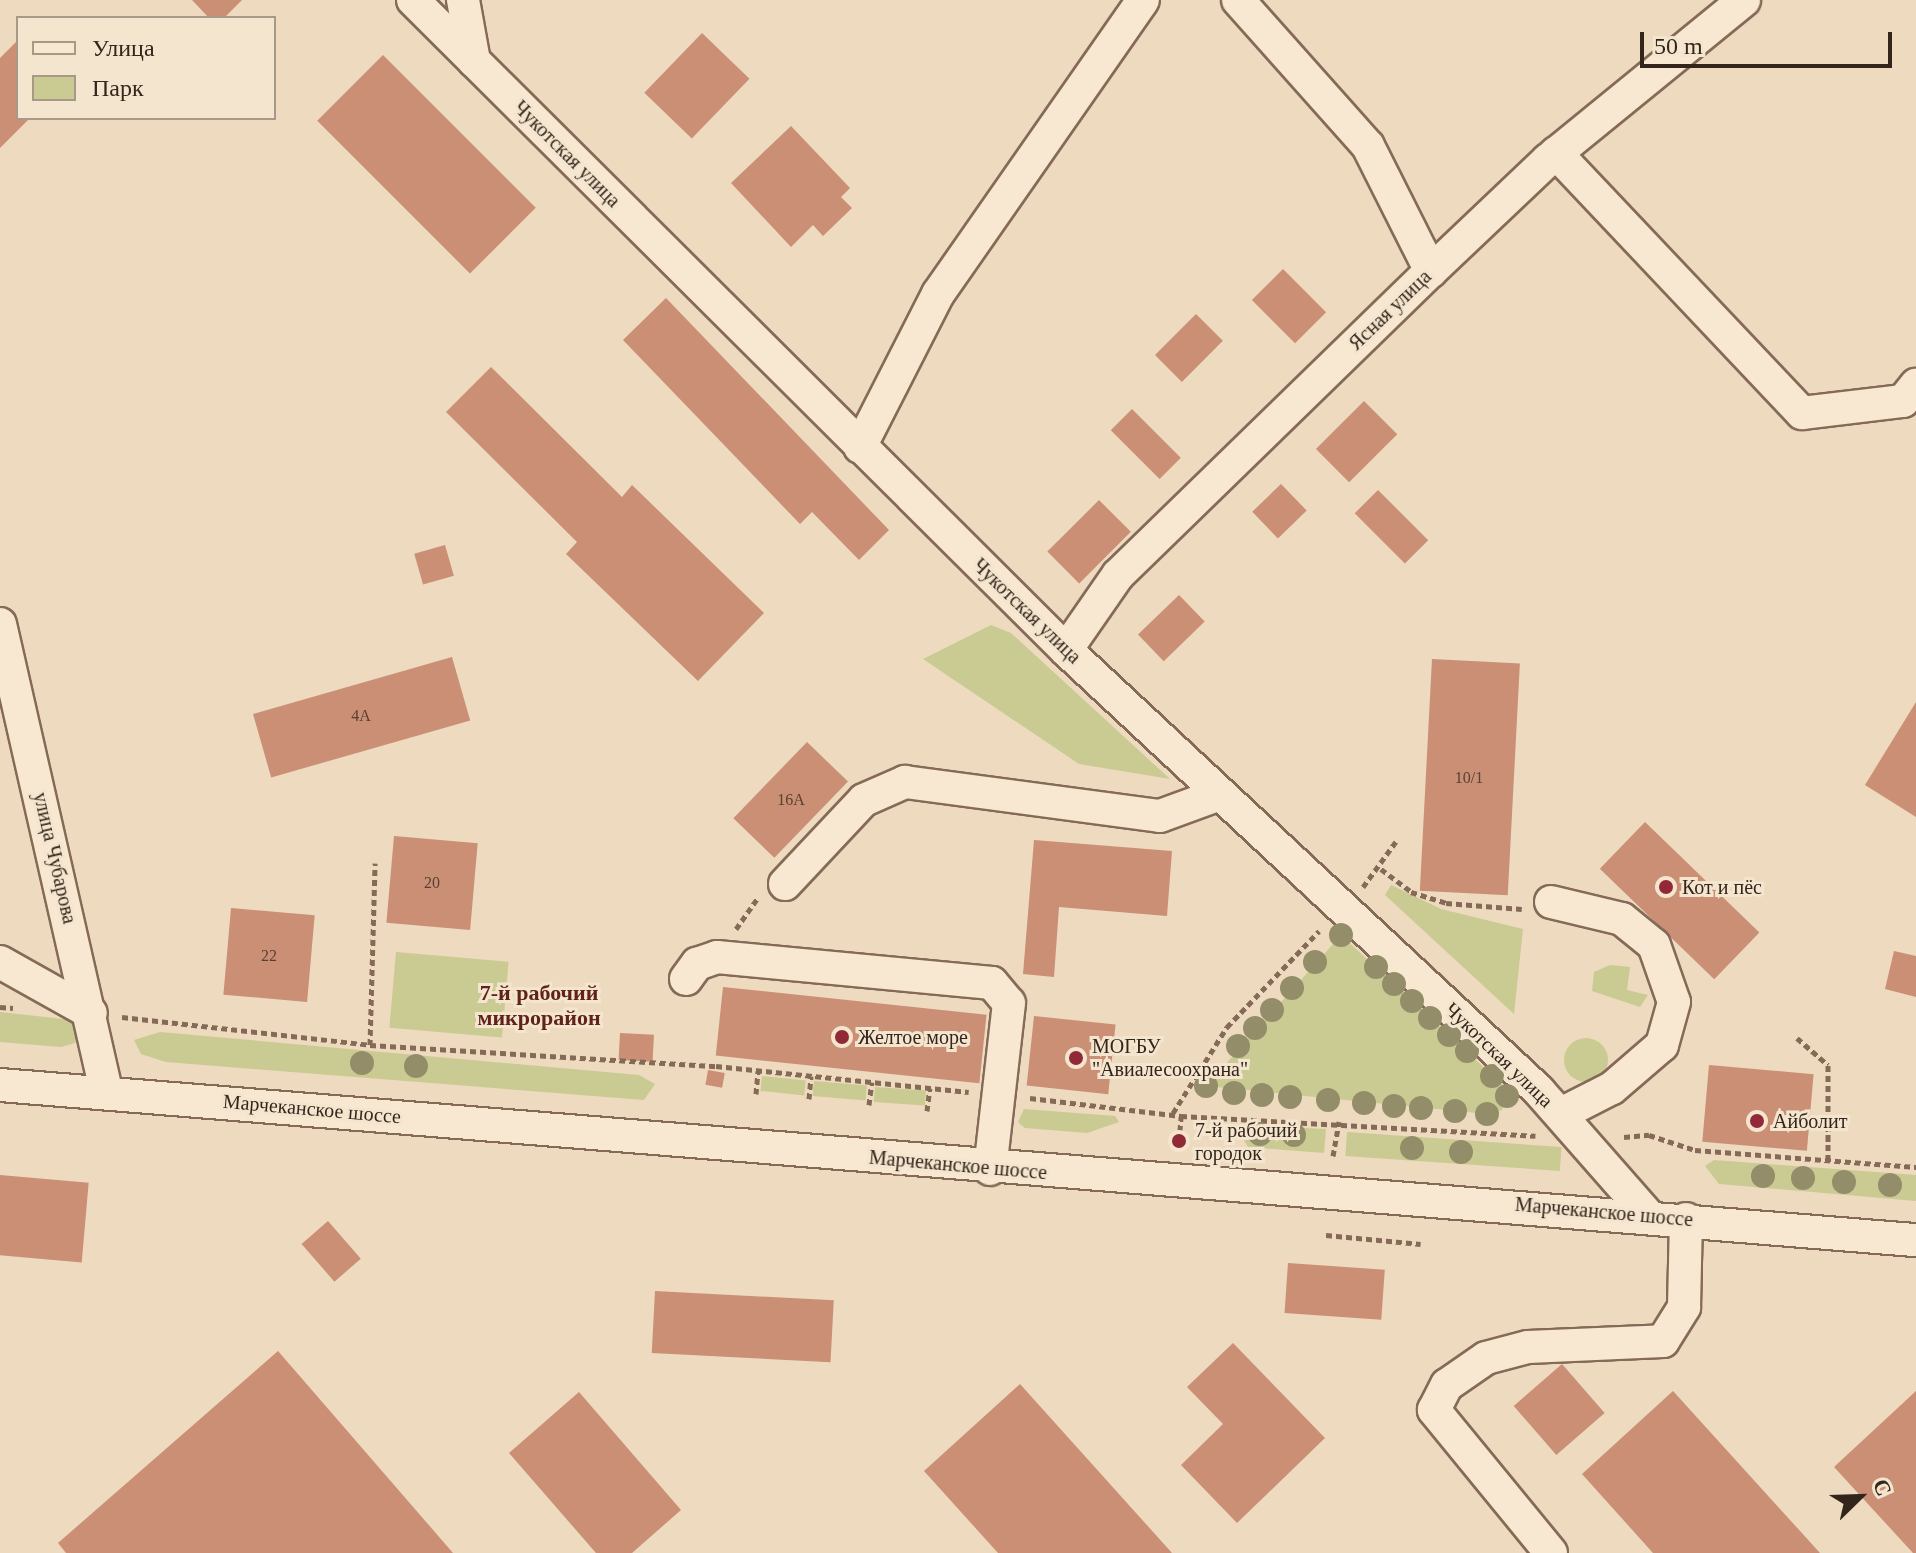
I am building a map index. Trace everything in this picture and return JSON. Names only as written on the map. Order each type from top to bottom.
[{"type":"street","name":"Чукотская улица","points":[[413,0],[1066,650],[1561,1114],[1647,1214]]},
{"type":"street","points":[[463,0],[474,61]]},
{"type":"street","points":[[860,447],[938,294],[1143,0]]},
{"type":"street","points":[[1238,0],[1368,146],[1431,271]]},
{"type":"street","name":"Ясная улица","points":[[1066,650],[1118,575],[1431,271],[1556,153],[1744,0]]},
{"type":"street","points":[[1556,153],[1802,413],[1903,401],[1916,385]]},
{"type":"street","name":"улица Чубарова","points":[[0,624],[91,1013],[106,1092]]},
{"type":"street","points":[[785,884],[864,800],[905,782],[1160,816],[1220,794]]},
{"type":"street","points":[[1543,906],[1622,919],[1654,945],[1674,1002],[1662,1045],[1612,1088],[1561,1114]]},
{"type":"street","points":[[686,979],[697,964],[720,957],[992,983],[1009,1003],[990,1169]]},
{"type":"street","points":[[0,962],[91,1013]]},
{"type":"street","name":"Марчеканское шоссе","points":[[0,1085],[990,1169],[1647,1214],[1916,1240]]},
{"type":"street","points":[[1551,1553],[1434,1410],[1447,1385],[1486,1358],[1528,1347],[1663,1341],[1684,1307],[1686,1219]]},
{"type":"path","points":[[1173,1113],[1227,1027],[1381,869],[1397,840]]},
{"type":"path","points":[[370,1045],[375,863]]},
{"type":"path","points":[[1381,869],[1411,892],[1446,903],[1543,906]]},
{"type":"path","points":[[720,957],[753,901],[785,884]]},
{"type":"path","points":[[91,1013],[370,1045],[758,1071],[1181,1116],[1339,1122],[1587,1141],[1649,1135],[1695,1150],[1916,1167]]},
{"type":"path","points":[[1797,1038],[1828,1065],[1828,1160]]},
{"type":"path","points":[[756,1094],[758,1071]]},
{"type":"path","points":[[809,1099],[811,1076]]},
{"type":"path","points":[[869,1105],[872,1082]]},
{"type":"path","points":[[927,1111],[930,1088]]},
{"type":"path","points":[[1179,1141],[1181,1116]]},
{"type":"path","points":[[1333,1156],[1339,1122]]},
{"type":"path","points":[[1326,1235],[1421,1244]]},
{"type":"green space","points":[[991,625],[1011,633],[1170,779],[1079,764],[923,659]]},
{"type":"green space","points":[[1391,885],[1441,909],[1523,929],[1514,1014],[1385,895]]},
{"type":"green space","points":[[1341,935],[1506,1088],[1502,1110],[1487,1114],[1206,1086]]},
{"type":"green space","points":[[396,952],[509,962],[502,1038],[389,1028]]},
{"type":"green space","points":[[1610,965],[1630,967],[1627,990],[1648,995],[1640,1007],[1592,991],[1594,972]]},
{"type":"green space","points":[[0,1012],[72,1020],[79,1032],[75,1043],[61,1047],[0,1042]]},
{"type":"green space","points":[[160,1032],[639,1075],[655,1084],[644,1100],[166,1062],[141,1054],[134,1040]]},
{"type":"green space","points":[[1586,1038],[1602,1044],[1608,1060],[1602,1076],[1586,1082],[1570,1076],[1564,1060],[1570,1044]]},
{"type":"green space","points":[[762,1076],[806,1081],[804,1096],[760,1091]]},
{"type":"green space","points":[[814,1081],[867,1086],[865,1101],[813,1096]]},
{"type":"green space","points":[[875,1087],[926,1091],[925,1106],[874,1102]]},
{"type":"green space","points":[[1024,1109],[1115,1116],[1119,1122],[1087,1133],[1025,1128],[1018,1122]]},
{"type":"green space","points":[[1235,1125],[1326,1129],[1324,1153],[1248,1147]]},
{"type":"green space","points":[[1347,1132],[1561,1147],[1560,1171],[1345,1156]]},
{"type":"green space","points":[[1714,1160],[1916,1175],[1916,1201],[1719,1184],[1705,1166]]},
{"type":"building","points":[[192,0],[242,0],[226,16],[207,16]]},
{"type":"building","points":[[702,33],[749,79],[692,139],[644,93]]},
{"type":"building","points":[[16,42],[16,120],[28,120],[0,148],[0,58]]},
{"type":"building","points":[[383,55],[536,208],[470,273],[317,121]]},
{"type":"building","points":[[791,126],[850,188],[841,197],[852,208],[823,236],[813,225],[791,247],[731,183]]},
{"type":"building","points":[[1283,269],[1326,312],[1295,343],[1252,300]]},
{"type":"building","points":[[666,298],[889,530],[859,560],[812,512],[800,524],[623,340]]},
{"type":"building","points":[[1196,314],[1223,341],[1182,382],[1155,355]]},
{"type":"building","points":[[491,367],[622,497],[632,485],[764,613],[698,681],[566,554],[577,542],[446,412]]},
{"type":"building","points":[[1364,401],[1397,434],[1349,482],[1316,449]]},
{"type":"building","points":[[1132,409],[1181,458],[1160,479],[1111,430]]},
{"type":"building","points":[[1281,484],[1307,511],[1278,538],[1252,512]]},
{"type":"building","points":[[1378,490],[1428,540],[1405,564],[1355,513]]},
{"type":"building","points":[[1099,500],[1131,532],[1079,583],[1047,552]]},
{"type":"building","points":[[445,545],[454,576],[423,585],[414,554]]},
{"type":"building","points":[[1179,595],[1205,622],[1164,661],[1138,635]]},
{"type":"building","points":[[452,657],[470,720],[271,778],[253,714]]},
{"type":"building","points":[[1432,659],[1520,664],[1508,895],[1420,891]]},
{"type":"building","points":[[1916,702],[1916,817],[1865,785]]},
{"type":"building","points":[[807,742],[848,782],[774,858],[733,818]]},
{"type":"building","name":"Кот и пёс","points":[[1645,822],[1759,932],[1714,979],[1600,869]]},
{"type":"building","points":[[394,836],[478,843],[470,930],[386,923]]},
{"type":"building","points":[[1034,840],[1172,851],[1167,916],[1059,907],[1054,977],[1023,974]]},
{"type":"building","points":[[231,908],[315,915],[307,1002],[223,995]]},
{"type":"building","points":[[1894,951],[1916,956],[1916,997],[1885,989]]},
{"type":"building","points":[[723,987],[987,1015],[979,1083],[716,1056]]},
{"type":"building","points":[[1034,1016],[1116,1025],[1108,1094],[1027,1086]]},
{"type":"building","points":[[620,1033],[654,1035],[653,1062],[619,1060]]},
{"type":"building","name":"Айболит","points":[[1709,1065],[1814,1074],[1807,1151],[1702,1142]]},
{"type":"building","points":[[708,1070],[725,1073],[722,1088],[705,1085]]},
{"type":"building","points":[[0,1175],[89,1183],[82,1262],[0,1255]]},
{"type":"building","points":[[328,1221],[361,1259],[334,1282],[302,1244]]},
{"type":"building","points":[[1288,1263],[1385,1270],[1381,1320],[1285,1313]]},
{"type":"building","points":[[655,1291],[834,1300],[831,1362],[652,1353]]},
{"type":"building","points":[[1233,1343],[1325,1438],[1237,1523],[1181,1465],[1223,1424],[1187,1387]]},
{"type":"building","points":[[278,1351],[453,1553],[66,1553],[58,1543]]},
{"type":"building","points":[[1562,1364],[1605,1413],[1556,1455],[1514,1406]]},
{"type":"building","points":[[1020,1384],[1172,1553],[998,1553],[924,1471]]},
{"type":"building","points":[[1673,1391],[1820,1553],[1653,1553],[1582,1474]]},
{"type":"building","points":[[1916,1391],[1916,1553],[1913,1553],[1834,1467]]},
{"type":"building","points":[[579,1392],[681,1510],[632,1553],[596,1553],[509,1453]]},
{"type":"place","name":"Кот и пёс","points":[[1666,887]]},
{"type":"place","name":"Желтое море","points":[[842,1037]]},
{"type":"place","name":"МОГБУ \"Авиалесоохрана\"","points":[[1076,1058]]},
{"type":"place","name":"Айболит","points":[[1757,1121]]},
{"type":"place","name":"7-й рабочий городок","points":[[1179,1141]]},
{"type":"district","name":"7-й рабочий микрорайон","points":[[539,1004]]}]
